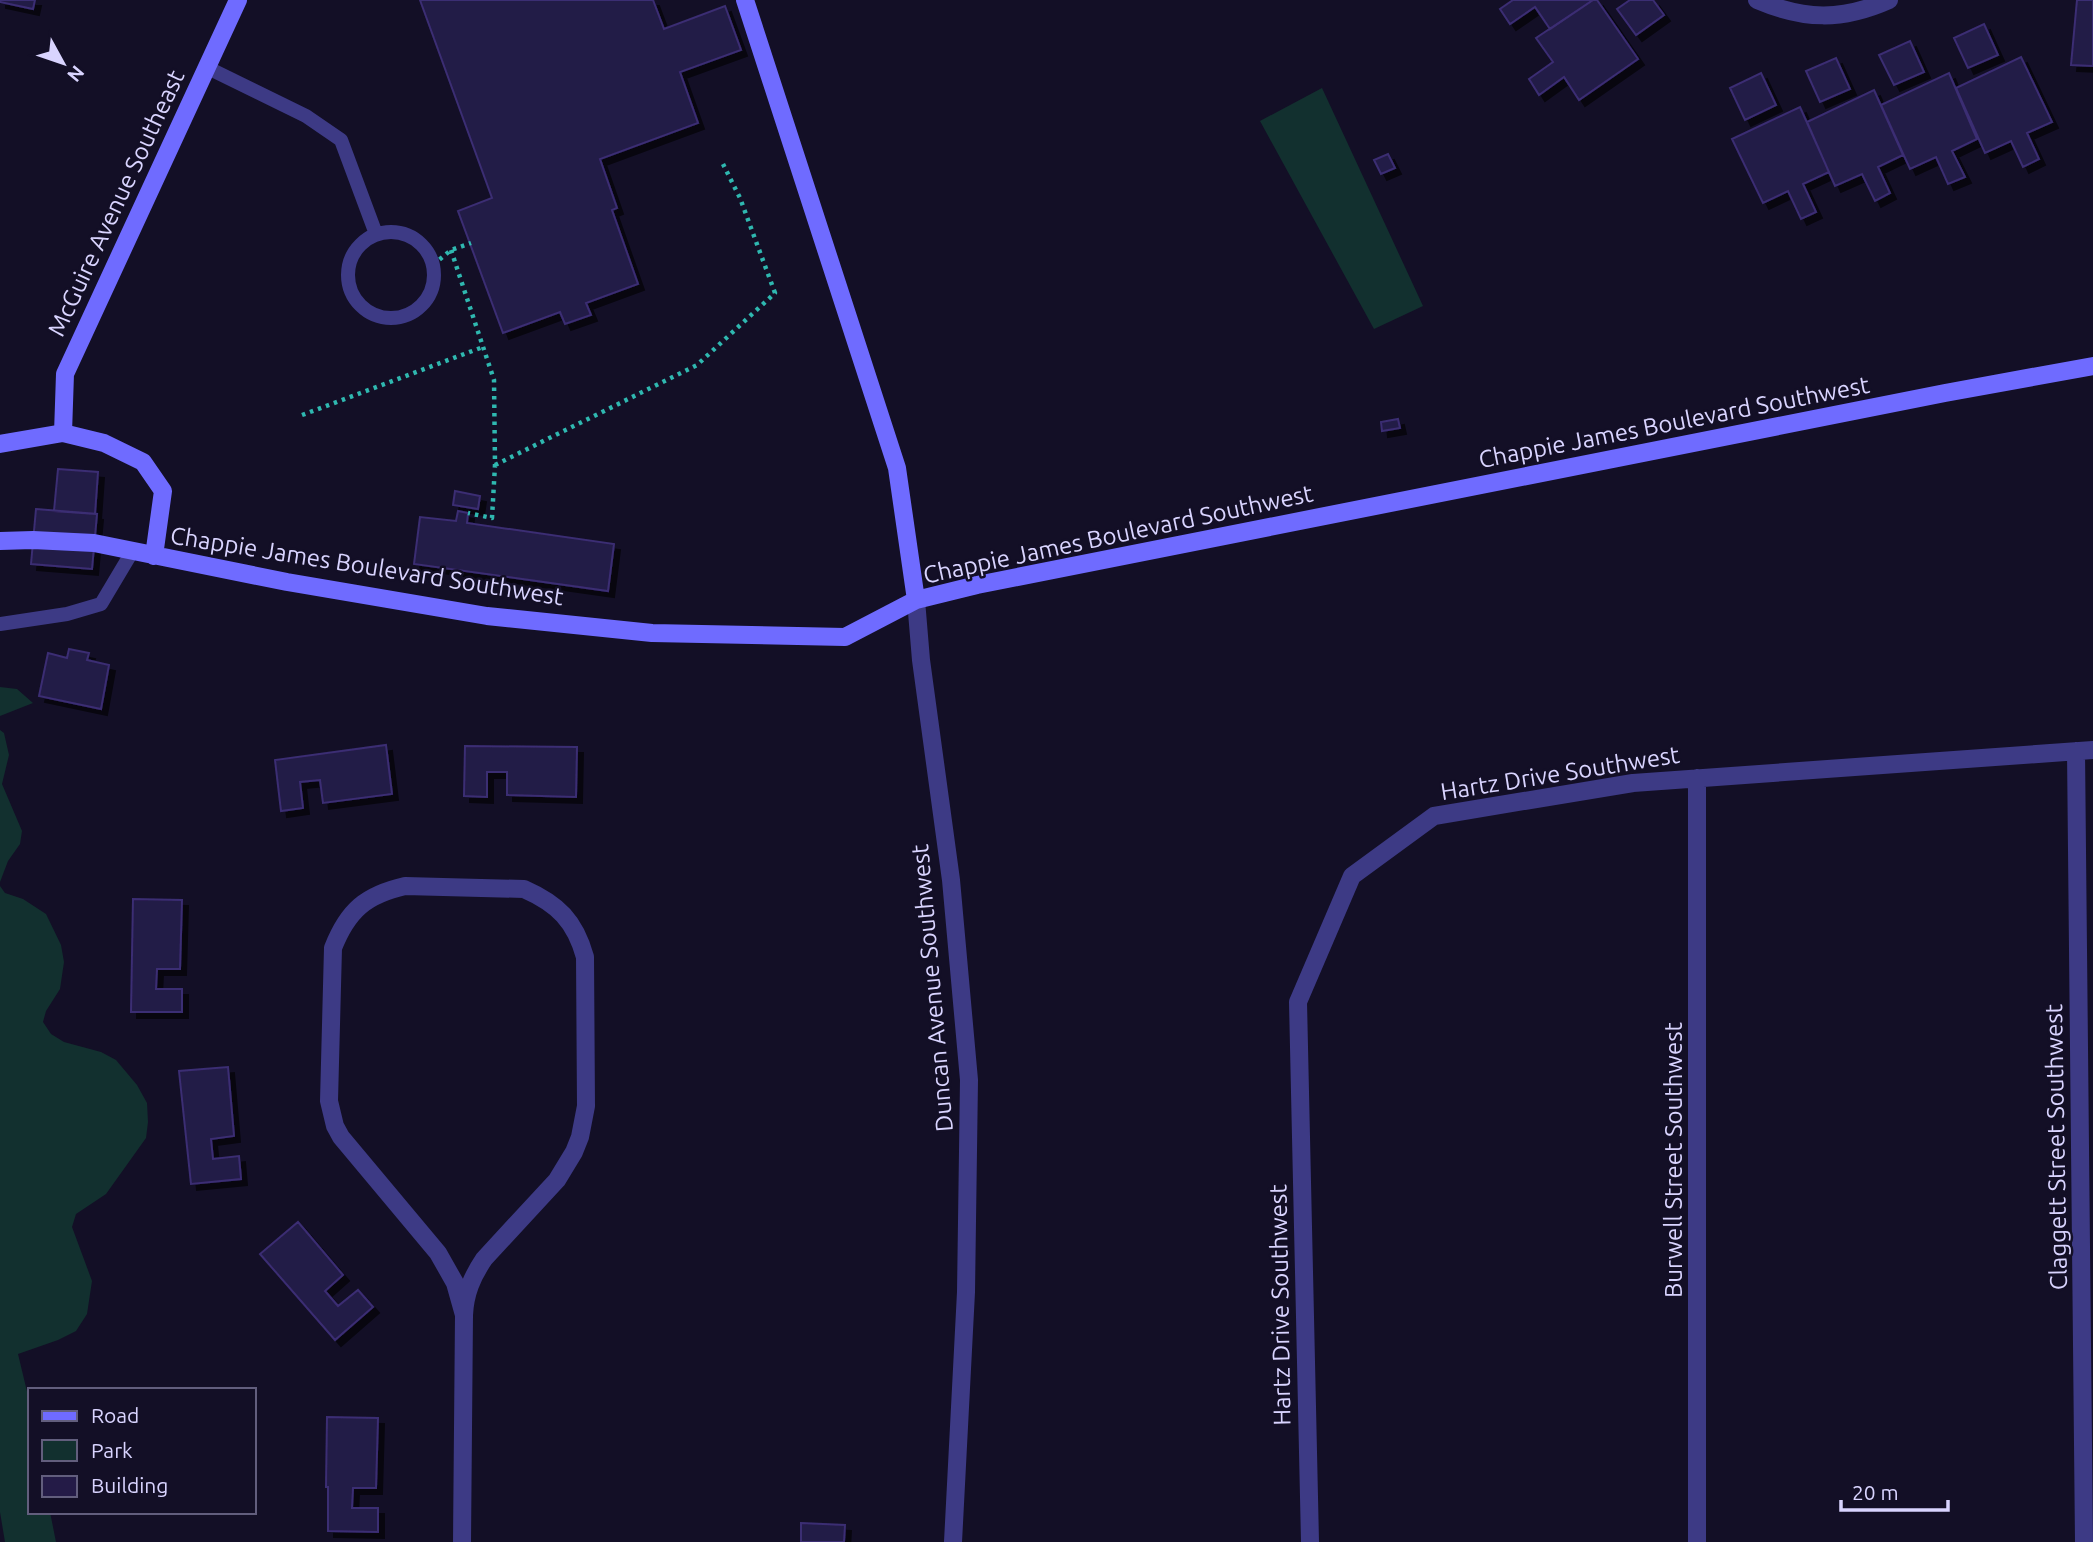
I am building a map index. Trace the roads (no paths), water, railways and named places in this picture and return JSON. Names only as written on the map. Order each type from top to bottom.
[{"type":"street","name":"McGuire Avenue Southeast","points":[[63,433],[65,374],[238,0]]},
{"type":"street","points":[[745,0],[897,468],[916,600]]},
{"type":"street","points":[[1757,0],[1794,13],[1834,16],[1854,13],[1889,0]]},
{"type":"street","name":"Chappie James Boulevard Southwest","points":[[0,541],[94,543],[287,582],[486,616],[652,634],[845,638],[916,600],[977,585],[1918,398],[2093,366]]},
{"type":"street","name":"Chappie James Boulevard Southwest","points":[[0,444],[63,433],[104,443],[143,462],[163,491],[154,556]]},
{"type":"street","name":"Duncan Avenue Southwest","points":[[916,600],[921,660],[951,880],[969,1080],[966,1292],[953,1542]]},
{"type":"street","name":"Hartz Drive Southwest","points":[[1310,1542],[1298,1002],[1352,876],[1434,816],[1633,783],[2085,750]]},
{"type":"street","name":"Claggett Street Southwest","points":[[2084,1542],[2085,750]]},
{"type":"street","name":"Burwell Street Southwest","points":[[1697,778],[1697,1542]]},
{"type":"street","points":[[462,1542],[465,1300],[476,1272],[485,1259],[557,1180],[580,1138],[586,1106],[585,957],[580,939],[570,922],[557,908],[524,889],[405,886],[386,890],[367,899],[352,912],[340,929],[333,948],[329,1101],[335,1126],[341,1137],[433,1247],[447,1268],[455,1283],[464,1315]]},
{"type":"lane","points":[[206,66],[306,116],[341,140],[376,234]]},
{"type":"lane","points":[[391,231],[415,238],[426,249],[433,265],[434,280],[431,291],[423,304],[401,318],[376,316],[365,311],[355,300],[347,280],[351,255],[360,243],[376,234],[391,231]]},
{"type":"lane","points":[[0,624],[67,614],[101,604],[132,552]]}]
